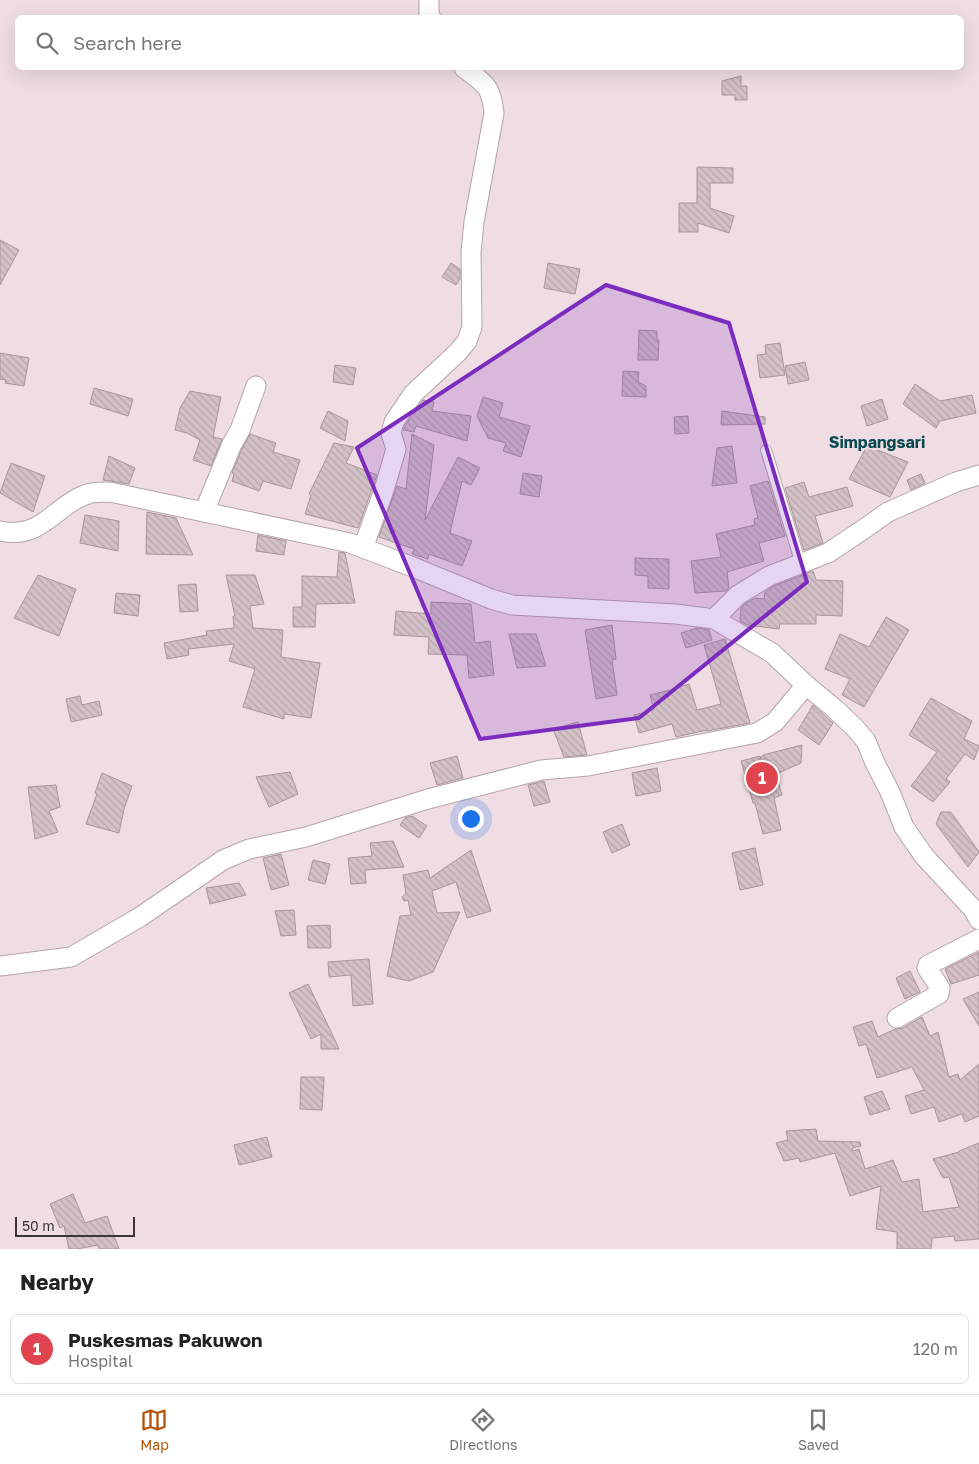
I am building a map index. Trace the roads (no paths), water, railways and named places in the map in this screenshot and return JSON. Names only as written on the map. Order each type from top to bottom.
[{"type":"street","points":[[429,0],[430,15]]},
{"type":"street","points":[[364,548],[396,449],[391,433],[394,422],[413,394],[468,341],[472,327],[471,252],[474,222],[494,113],[493,100],[488,86],[467,70]]},
{"type":"street","points":[[204,512],[232,444],[240,430],[256,386]]},
{"type":"street","points":[[714,619],[738,596],[769,576],[828,553],[888,512],[956,482],[979,475]]},
{"type":"street","points":[[0,531],[18,533],[34,529],[76,500],[91,493],[110,492],[350,543],[491,599],[512,605],[676,614],[714,619],[772,653],[855,728],[866,741],[874,763],[890,792],[904,827],[924,856],[973,909],[979,920]]},
{"type":"street","points":[[0,966],[71,957],[140,917],[223,860],[249,849],[306,837],[428,799],[541,770],[588,766],[757,733],[775,722],[806,685]]},
{"type":"street","points":[[897,1018],[940,994],[940,988],[927,968],[928,964],[979,939]]},
{"type":"lane","points":[[766,450],[801,564]]},
{"type":"place","name":"Puskesmas Pakuwon","points":[[762,778]]},
{"type":"district","name":"Simpangsari","points":[[877,442]]}]
